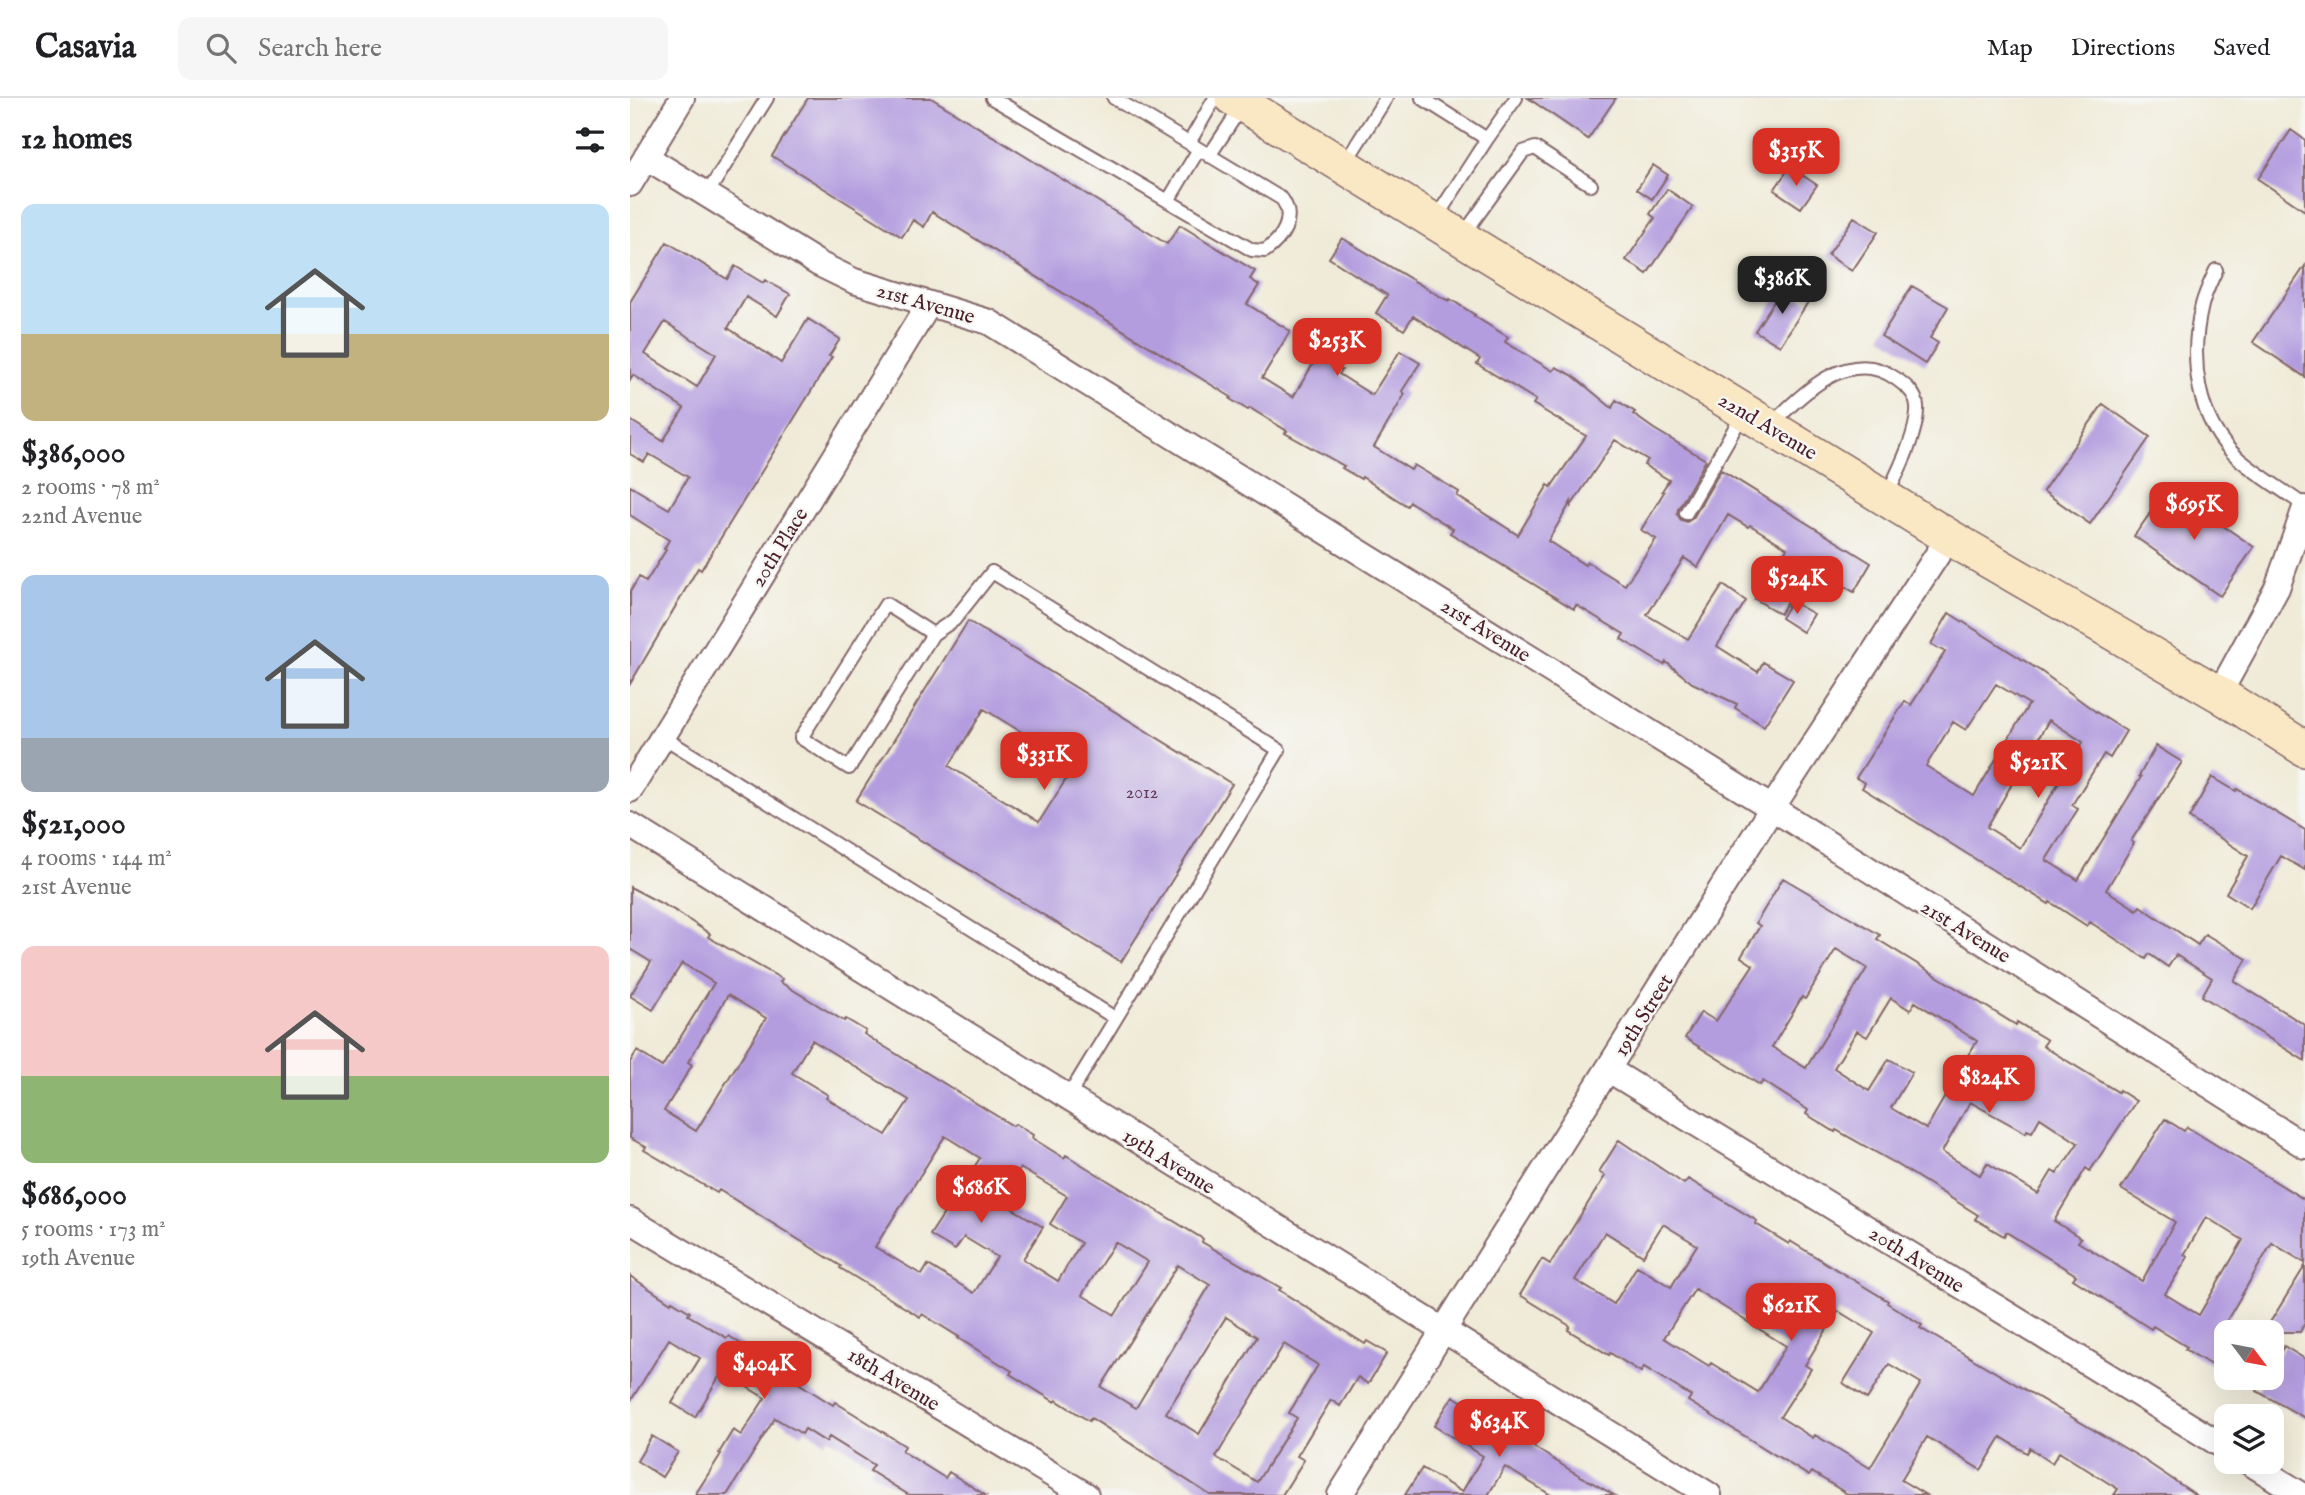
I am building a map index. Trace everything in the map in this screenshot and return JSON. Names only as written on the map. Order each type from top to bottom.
[{"type":"street","points":[[630,184],[682,98]]},
{"type":"street","name":"22nd Avenue","points":[[1231,100],[1343,165],[1949,537],[2219,694],[2305,749]]},
{"type":"street","name":"21st Avenue","points":[[646,157],[819,264],[878,290],[989,322],[1772,808],[2305,1146]]},
{"type":"street","name":"20th Place","points":[[630,790],[929,304]]},
{"type":"street","points":[[2219,694],[2277,588],[2305,507]]},
{"type":"street","name":"19th Street","points":[[1340,1495],[1772,808],[1949,537]]},
{"type":"street","name":"19th Avenue","points":[[630,825],[1709,1495]]},
{"type":"street","name":"20th Avenue","points":[[1609,1070],[2214,1441]]},
{"type":"street","name":"18th Avenue","points":[[630,1220],[1086,1495]]},
{"type":"street","points":[[2268,1474],[2302,1495]]},
{"type":"lane","points":[[707,194],[766,98]]},
{"type":"lane","points":[[992,98],[1252,250],[1265,251],[1278,242],[1289,222],[1288,207],[1282,199],[1114,98]]},
{"type":"lane","points":[[1343,165],[1386,98]]},
{"type":"lane","points":[[1422,98],[1487,139]]},
{"type":"lane","points":[[1447,229],[1487,139],[1516,98]]},
{"type":"lane","points":[[1168,201],[1231,100]]},
{"type":"lane","points":[[1199,149],[1231,100]]},
{"type":"lane","points":[[1447,229],[1523,152],[1535,148],[1591,185]]},
{"type":"lane","points":[[2216,270],[2202,303],[2196,343],[2198,387],[2212,427],[2238,458],[2305,507]]},
{"type":"lane","points":[[1686,513],[1757,419],[1800,396],[1829,376],[1853,368],[1884,370],[1914,393],[1917,407],[1905,458],[1886,498]]},
{"type":"lane","points":[[933,634],[886,604],[800,738],[849,768],[933,634],[954,620],[992,572],[1279,750],[1068,1097]]},
{"type":"lane","points":[[663,737],[1115,1018]]},
{"type":"building","points":[[808,98],[931,98],[1167,244],[1180,225],[1255,271],[1250,279],[1259,285],[1247,304],[1290,331],[1262,378],[1293,397],[1318,356],[1342,370],[1339,374],[1372,395],[1400,351],[1420,363],[1402,391],[1405,394],[1374,447],[1411,470],[1414,465],[1459,492],[1457,496],[1518,535],[1548,485],[1551,487],[1586,436],[1533,404],[1536,400],[1477,364],[1480,359],[1413,316],[1404,330],[1376,313],[1387,295],[1329,258],[1342,238],[1443,298],[1449,301],[1450,299],[1508,337],[1505,342],[1553,371],[1556,367],[1572,375],[1612,408],[1616,400],[1654,429],[1706,460],[1678,509],[1677,514],[1681,520],[1687,522],[1693,518],[1721,470],[1871,563],[1854,592],[1810,565],[1780,614],[1755,599],[1787,548],[1750,525],[1748,527],[1728,515],[1698,567],[1684,558],[1647,615],[1688,639],[1723,585],[1746,601],[1717,646],[1758,672],[1763,662],[1793,680],[1764,726],[1735,708],[1737,704],[1692,683],[1666,662],[1664,665],[1621,639],[1624,634],[1576,605],[1574,609],[1450,533],[1453,529],[1410,502],[1407,506],[1362,477],[1361,479],[1342,468],[1344,466],[1285,433],[1287,431],[1230,399],[1231,397],[932,212],[924,227],[913,220],[902,237],[772,156]],"holes":[[[1615,440],[1648,460],[1644,465],[1669,480],[1641,530],[1656,539],[1625,585],[1587,562],[1585,565],[1548,541],[1571,502],[1571,506]]]},
{"type":"building","points":[[1528,98],[1616,98],[1588,139]]},
{"type":"building","points":[[2291,130],[2305,140],[2305,211],[2258,179]]},
{"type":"building","points":[[1653,165],[1668,175],[1652,199],[1637,189]]},
{"type":"building","points":[[1790,167],[1817,185],[1801,208],[1774,190]]},
{"type":"building","points":[[1667,189],[1693,207],[1647,274],[1626,260],[1655,218],[1650,214]]},
{"type":"building","points":[[1854,217],[1878,232],[1852,271],[1828,255]]},
{"type":"building","points":[[667,242],[727,279],[735,266],[763,283],[765,280],[790,294],[777,316],[746,297],[728,328],[781,363],[808,319],[840,339],[829,356],[832,357],[701,570],[698,568],[630,684],[630,592],[639,577],[646,582],[666,550],[664,549],[669,540],[630,515],[630,486],[669,509],[688,477],[649,454],[644,462],[630,454],[630,420],[663,441],[684,408],[633,375],[630,380],[630,302]],"holes":[[[665,322],[716,354],[697,387],[645,354]]]},
{"type":"building","points":[[2305,266],[2305,377],[2253,342]]},
{"type":"building","points":[[1784,286],[1808,302],[1780,346],[1755,331]]},
{"type":"building","points":[[1912,286],[1948,307],[1930,338],[1938,343],[1925,364],[1881,336]]},
{"type":"building","points":[[2103,404],[2150,437],[2090,524],[2043,491]]},
{"type":"building","points":[[2168,488],[2254,547],[2220,596],[2134,536]]},
{"type":"building","points":[[1791,601],[1814,614],[1803,632],[1781,618]]},
{"type":"building","points":[[1949,613],[2042,672],[2126,731],[2110,758],[2104,754],[2072,805],[2078,809],[2046,860],[2078,880],[2141,777],[2139,776],[2156,746],[2182,762],[2131,841],[2134,843],[2106,890],[2137,910],[2140,906],[2198,945],[2205,934],[2247,959],[2234,981],[2305,1025],[2305,1061],[2202,996],[2212,978],[2176,955],[2168,967],[2149,954],[2146,959],[2090,922],[2087,926],[2050,902],[2049,904],[1862,788],[1865,783],[1856,778],[1905,701],[1911,705],[1945,652],[1931,644]],"holes":[[[1996,684],[2029,704],[1974,796],[1926,766],[1953,722],[1966,730]],[[2049,720],[2083,742],[2020,848],[1987,827]]]},
{"type":"building","points":[[968,621],[1232,784],[1121,962],[856,801]],"holes":[[[984,709],[1075,765],[1039,822],[949,766]]]},
{"type":"building","points":[[2212,777],[2305,830],[2305,870],[2281,856],[2250,908],[2226,893],[2248,856],[2189,818]]},
{"type":"building","points":[[1783,878],[1880,935],[1877,939],[2016,1025],[2017,1022],[2047,1040],[2043,1046],[2136,1101],[2090,1171],[2086,1168],[2054,1221],[2081,1238],[2078,1242],[2142,1281],[2175,1222],[2121,1189],[2165,1119],[2184,1131],[2187,1127],[2305,1200],[2305,1263],[2272,1243],[2227,1320],[2214,1320],[2214,1367],[2153,1326],[2151,1329],[2073,1279],[2076,1275],[2006,1232],[2004,1236],[1975,1219],[1978,1215],[1895,1163],[1836,1130],[1835,1132],[1806,1114],[1808,1110],[1763,1081],[1760,1085],[1685,1038],[1701,1012],[1716,1021],[1753,965],[1741,957],[1760,926],[1756,923]],"holes":[[[1836,949],[1867,968],[1806,1068],[1772,1047],[1802,997],[1805,999]],[[1891,998],[1910,1010],[1915,1002],[1977,1041],[1926,1129],[1891,1108],[1912,1072],[1889,1059],[1869,1091],[1834,1068],[1857,1031],[1867,1037]],[[1970,1102],[2026,1133],[2027,1130],[2032,1132],[2040,1118],[2078,1143],[2057,1174],[2052,1171],[2038,1194],[1987,1163],[1980,1175],[1942,1152]],[[2206,1217],[2243,1240],[2199,1315],[2165,1294],[2188,1257],[2184,1255]]]},
{"type":"building","points":[[630,887],[674,910],[710,934],[708,937],[782,979],[780,982],[844,1021],[846,1019],[866,1031],[864,1034],[1013,1126],[1015,1124],[1033,1135],[1032,1138],[1064,1158],[1066,1155],[1203,1239],[1202,1242],[1281,1288],[1279,1290],[1365,1344],[1367,1341],[1387,1353],[1368,1384],[1358,1377],[1340,1406],[1331,1400],[1297,1456],[1304,1460],[1282,1495],[1210,1495],[1091,1418],[1089,1421],[1056,1400],[1055,1402],[1010,1374],[1012,1371],[922,1314],[920,1317],[719,1190],[717,1193],[644,1150],[646,1147],[630,1138],[630,1062],[637,1051],[662,1067],[714,983],[682,963],[653,1010],[630,996],[651,962],[630,949]],"holes":[[[728,995],[766,1018],[696,1131],[664,1111],[692,1065],[688,1062]],[[812,1040],[909,1100],[886,1135],[826,1098],[828,1095],[792,1073]],[[945,1136],[980,1158],[930,1235],[955,1250],[964,1237],[997,1257],[974,1293],[928,1265],[922,1275],[875,1247]],[[1020,1168],[1067,1196],[1050,1224],[1081,1243],[1058,1281],[1023,1259],[1043,1227],[1000,1201]],[[1115,1242],[1148,1262],[1115,1315],[1082,1295]],[[1178,1265],[1210,1285],[1136,1408],[1101,1387]],[[1226,1317],[1257,1337],[1199,1434],[1166,1413]],[[1284,1344],[1318,1365],[1289,1413],[1297,1418],[1257,1482],[1216,1457]]]},
{"type":"building","points":[[1619,1140],[1684,1184],[1688,1179],[1757,1221],[1756,1224],[1789,1244],[1790,1241],[1888,1301],[1887,1303],[1922,1325],[1920,1328],[2138,1456],[2196,1495],[2114,1495],[2118,1489],[2059,1452],[2052,1463],[2030,1448],[2027,1453],[2001,1437],[1981,1470],[1927,1437],[1901,1480],[1926,1495],[1849,1495],[1812,1472],[1809,1476],[1688,1401],[1691,1396],[1644,1367],[1641,1372],[1610,1353],[1609,1355],[1568,1330],[1570,1326],[1520,1295],[1542,1259],[1550,1264],[1605,1176],[1599,1172]],"holes":[[[1663,1224],[1697,1245],[1671,1287],[1637,1266],[1614,1304],[1575,1280],[1605,1232],[1643,1256]],[[1695,1289],[1786,1346],[1758,1392],[1664,1338]],[[1838,1311],[1874,1333],[1843,1383],[1867,1399],[1889,1364],[1921,1383],[1870,1468],[1780,1417],[1811,1369],[1805,1365]]]},
{"type":"building","points":[[2305,1266],[2305,1323],[2300,1332],[2284,1332],[2284,1320],[2271,1320]]},
{"type":"building","points":[[630,1276],[690,1312],[688,1315],[727,1338],[729,1336],[747,1348],[746,1350],[833,1405],[835,1402],[905,1446],[902,1451],[945,1478],[949,1472],[985,1495],[909,1495],[870,1471],[874,1465],[829,1437],[826,1442],[805,1429],[802,1434],[775,1418],[727,1495],[695,1495],[733,1430],[741,1435],[765,1398],[722,1372],[695,1417],[672,1403],[700,1358],[669,1339],[630,1402]]},
{"type":"building","points":[[2284,1346],[2305,1359],[2305,1418],[2257,1391],[2284,1390]]},
{"type":"building","points":[[1453,1396],[1614,1495],[1551,1495],[1505,1467],[1488,1495],[1405,1495],[1422,1468],[1462,1492],[1483,1456],[1434,1426]]},
{"type":"building","points":[[652,1436],[678,1452],[662,1477],[637,1461]]}]
